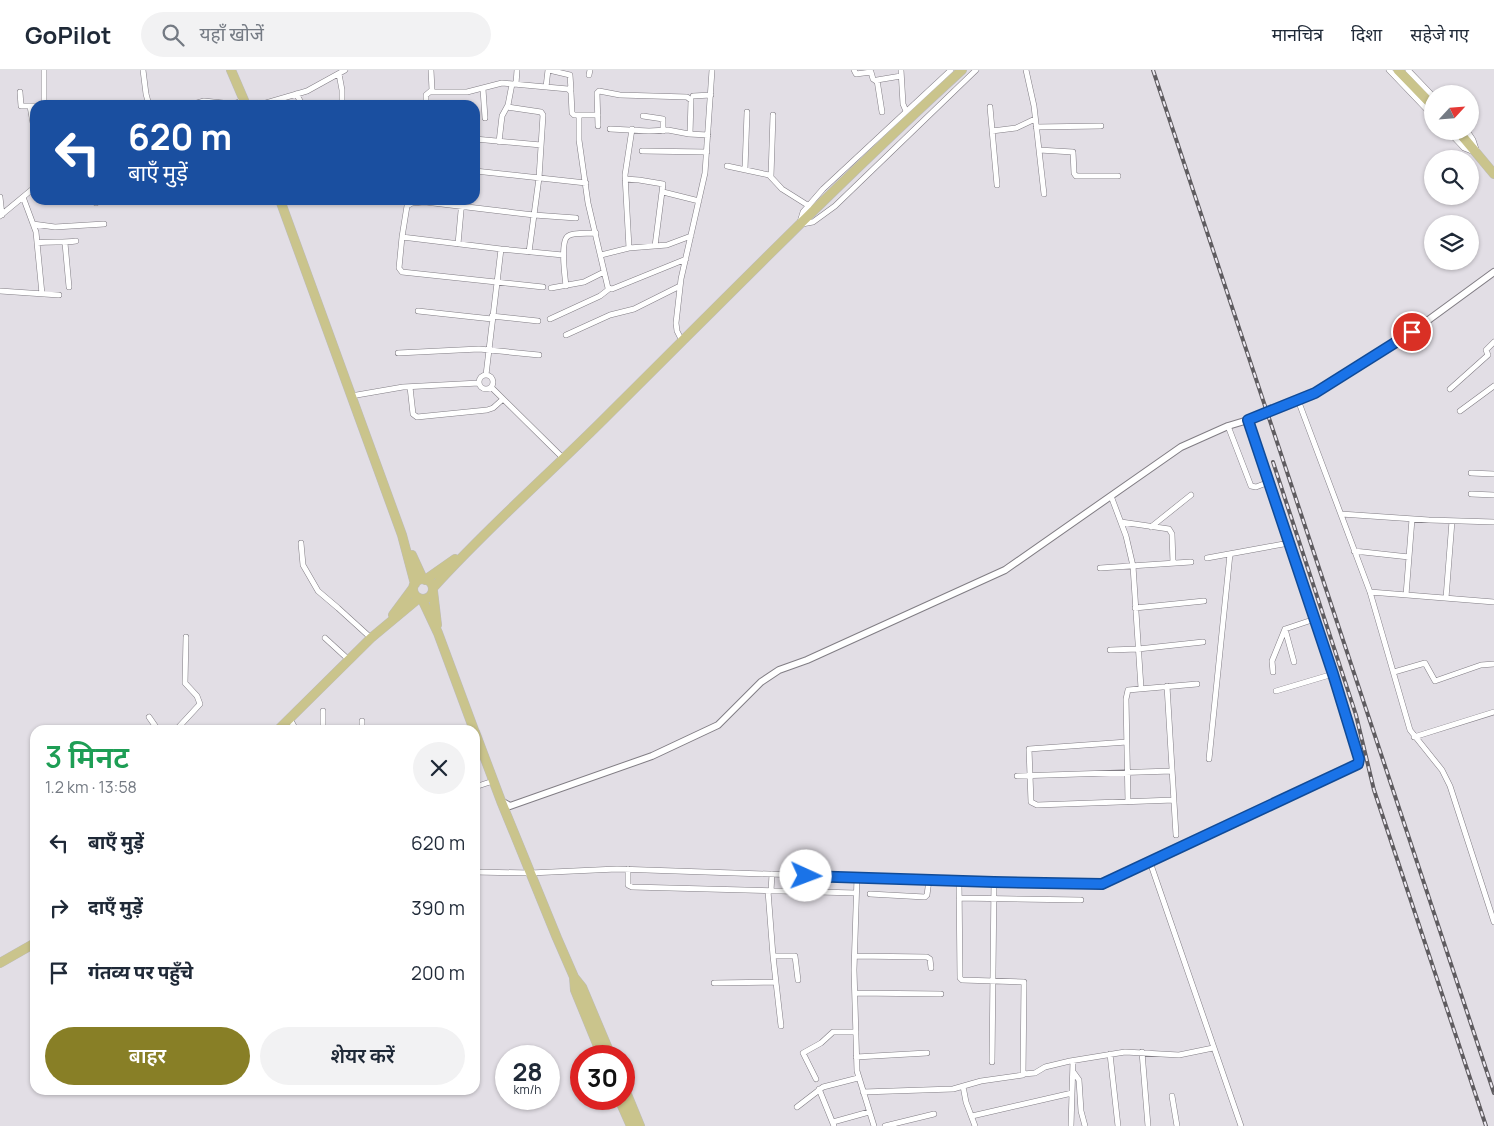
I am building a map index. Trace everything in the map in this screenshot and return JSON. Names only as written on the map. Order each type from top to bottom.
[{"type":"highway","points":[[231,70],[244,100]]},
{"type":"highway","points":[[283,725],[371,638],[421,599],[429,597],[433,589],[464,554],[564,459],[799,224],[962,70]]},
{"type":"highway","points":[[1398,70],[1424,97]]},
{"type":"highway","points":[[1467,140],[1475,150]]},
{"type":"highway","points":[[1479,155],[1494,174]]},
{"type":"highway","points":[[282,205],[402,535],[416,596],[421,599],[438,633],[473,725]]},
{"type":"highway","points":[[402,535],[424,580],[431,584],[433,589],[438,633]]},
{"type":"highway","points":[[384,627],[414,586],[464,554]]},
{"type":"highway","points":[[416,562],[426,568],[441,568]]},
{"type":"highway","points":[[480,745],[530,873],[574,977],[582,987],[606,1045]]},
{"type":"highway","points":[[0,962],[30,946]]},
{"type":"highway","points":[[574,977],[575,990],[598,1045]]},
{"type":"highway","points":[[624,1110],[631,1126]]},
{"type":"highway","points":[[634,1110],[640,1126]]},
{"type":"street","points":[[44,70],[44,100]]},
{"type":"street","points":[[143,70],[148,100]]},
{"type":"street","points":[[276,100],[316,87],[345,70]]},
{"type":"street","points":[[431,70],[431,92]]},
{"type":"street","points":[[499,142],[502,116],[507,107],[517,70]]},
{"type":"street","points":[[546,87],[548,70],[570,75],[572,113],[579,116],[598,115]]},
{"type":"street","points":[[682,342],[676,323],[680,286],[705,174],[712,70]]},
{"type":"street","points":[[854,70],[856,74],[871,72],[876,81],[882,112]]},
{"type":"street","points":[[951,70],[823,189],[803,212],[799,224],[813,222],[835,206],[976,70]]},
{"type":"street","points":[[1026,70],[1033,98],[1044,194]]},
{"type":"street","points":[[1389,70],[1424,107]]},
{"type":"street","points":[[1408,70],[1424,87]]},
{"type":"street","points":[[876,81],[901,73],[903,106],[906,111]]},
{"type":"street","points":[[339,74],[342,100]]},
{"type":"street","points":[[426,100],[426,95],[431,92],[462,92],[483,89],[500,83],[570,90]]},
{"type":"street","points":[[483,89],[485,118]]},
{"type":"street","points":[[20,92],[21,106],[30,106]]},
{"type":"street","points":[[598,126],[597,93],[599,92],[687,97],[690,100],[690,134]]},
{"type":"street","points":[[296,94],[300,100]]},
{"type":"street","points":[[693,96],[711,95]]},
{"type":"street","points":[[507,107],[542,113],[539,178],[529,252]]},
{"type":"street","points":[[990,107],[997,185]]},
{"type":"street","points":[[745,169],[747,112]]},
{"type":"street","points":[[771,176],[773,114]]},
{"type":"street","points":[[579,116],[579,140],[588,203],[609,289]]},
{"type":"street","points":[[643,116],[663,119],[663,130]]},
{"type":"street","points":[[992,131],[1016,128],[1036,119]]},
{"type":"street","points":[[1036,127],[1101,126]]},
{"type":"street","points":[[610,129],[663,130],[708,135]]},
{"type":"street","points":[[629,248],[625,179],[632,130]]},
{"type":"street","points":[[480,140],[541,145]]},
{"type":"street","points":[[1456,140],[1464,148],[1469,150]]},
{"type":"street","points":[[642,150],[707,152]]},
{"type":"street","points":[[1039,150],[1073,152],[1074,173],[1076,176],[1118,176]]},
{"type":"street","points":[[727,166],[771,176],[782,189],[809,206]]},
{"type":"street","points":[[480,172],[586,183]]},
{"type":"street","points":[[625,179],[640,180],[664,186],[654,246]]},
{"type":"street","points":[[1,216],[30,191]]},
{"type":"street","points":[[663,192],[699,201]]},
{"type":"street","points":[[0,197],[1,216]]},
{"type":"street","points":[[22,197],[33,224],[37,243],[42,294]]},
{"type":"street","points":[[409,205],[402,237],[399,268],[402,272],[543,287]]},
{"type":"street","points":[[458,244],[462,205]]},
{"type":"street","points":[[474,205],[534,215],[576,218]]},
{"type":"street","points":[[33,224],[55,227],[104,224]]},
{"type":"street","points":[[566,286],[563,254],[567,236],[596,233]]},
{"type":"street","points":[[601,255],[629,248],[667,246],[692,236]]},
{"type":"street","points":[[402,237],[529,252],[563,254]]},
{"type":"street","points":[[37,243],[53,241],[61,244],[76,241]]},
{"type":"street","points":[[65,243],[69,287]]},
{"type":"street","points":[[486,375],[501,249]]},
{"type":"street","points":[[550,319],[600,296],[609,289],[686,259]]},
{"type":"street","points":[[551,288],[584,282],[604,272]]},
{"type":"street","points":[[501,801],[510,806],[525,801],[652,756],[718,725],[761,682],[780,670],[807,660],[1005,570],[1181,447],[1228,426],[1315,393],[1412,332],[1494,272]]},
{"type":"street","points":[[566,335],[610,316],[634,309],[680,286]]},
{"type":"street","points":[[0,291],[59,295]]},
{"type":"street","points":[[418,311],[538,320]]},
{"type":"street","points":[[1450,389],[1488,355],[1486,350],[1494,342]]},
{"type":"street","points":[[398,354],[479,349],[539,355]]},
{"type":"street","points":[[486,375],[481,377],[480,387],[484,389],[491,387]]},
{"type":"street","points":[[486,375],[491,378],[491,387]]},
{"type":"street","points":[[351,396],[410,387],[479,383]]},
{"type":"street","points":[[1460,411],[1494,386]]},
{"type":"street","points":[[410,387],[413,414],[417,417],[487,410],[493,408],[503,399]]},
{"type":"street","points":[[491,387],[564,459]]},
{"type":"street","points":[[1298,400],[1370,592],[1409,725],[1414,737],[1442,770],[1450,786],[1494,922]]},
{"type":"street","points":[[480,872],[530,873],[628,869],[959,881],[1102,884],[1358,764],[1359,759],[1333,674],[1248,420]]},
{"type":"street","points":[[1228,426],[1251,486],[1256,488],[1269,482]]},
{"type":"street","points":[[1471,473],[1494,474]]},
{"type":"street","points":[[1471,494],[1494,495]]},
{"type":"street","points":[[1151,526],[1191,495]]},
{"type":"street","points":[[1111,496],[1128,543],[1132,566],[1141,688]]},
{"type":"street","points":[[1341,514],[1494,522]]},
{"type":"street","points":[[1406,595],[1412,519]]},
{"type":"street","points":[[1446,598],[1452,521]]},
{"type":"street","points":[[1121,522],[1171,531],[1174,563]]},
{"type":"street","points":[[301,543],[303,565],[318,591],[371,638]]},
{"type":"street","points":[[1207,558],[1289,543]]},
{"type":"street","points":[[1354,551],[1409,557]]},
{"type":"street","points":[[1209,758],[1230,554]]},
{"type":"street","points":[[1100,568],[1191,562]]},
{"type":"street","points":[[1370,592],[1494,602]]},
{"type":"street","points":[[1136,608],[1204,601]]},
{"type":"street","points":[[1273,672],[1272,661],[1285,629],[1314,619]]},
{"type":"street","points":[[1285,629],[1294,662]]},
{"type":"street","points":[[181,725],[200,704],[197,696],[185,683],[186,637]]},
{"type":"street","points":[[325,638],[349,660]]},
{"type":"street","points":[[1110,650],[1204,642]]},
{"type":"street","points":[[1394,672],[1425,663],[1435,681],[1481,665],[1494,664]]},
{"type":"street","points":[[1276,691],[1333,674]]},
{"type":"street","points":[[1128,802],[1128,690],[1197,684]]},
{"type":"street","points":[[1167,686],[1176,835]]},
{"type":"street","points":[[323,712],[323,725]]},
{"type":"street","points":[[1414,737],[1494,712]]},
{"type":"street","points":[[149,717],[155,725]]},
{"type":"street","points":[[290,719],[293,725]]},
{"type":"street","points":[[1127,742],[1031,748],[1028,752],[1031,802],[1037,805],[1174,800]]},
{"type":"street","points":[[1017,776],[1172,771]]},
{"type":"street","points":[[480,785],[493,781]]},
{"type":"street","points":[[508,820],[525,801]]},
{"type":"street","points":[[1150,862],[1241,1126]]},
{"type":"street","points":[[628,869],[628,884],[632,887],[856,893]]},
{"type":"street","points":[[772,874],[770,891],[773,956],[781,1026]]},
{"type":"street","points":[[857,877],[855,956],[856,1057],[858,1078],[874,1126]]},
{"type":"street","points":[[870,894],[925,897],[928,895],[929,880]]},
{"type":"street","points":[[959,881],[960,978],[962,980],[1022,982],[1024,984],[1023,1074]]},
{"type":"street","points":[[992,1062],[994,882]]},
{"type":"street","points":[[959,898],[1080,900]]},
{"type":"street","points":[[773,956],[795,956],[798,980]]},
{"type":"street","points":[[855,956],[928,957],[931,968]]},
{"type":"street","points":[[714,983],[776,982]]},
{"type":"street","points":[[855,993],[941,994]]},
{"type":"street","points":[[816,1079],[803,1053],[821,1043],[833,1032],[856,1032]]},
{"type":"street","points":[[863,1092],[953,1089],[981,1081],[1022,1076],[1045,1067],[1110,1054],[1142,1052],[1179,1055],[1213,1048]]},
{"type":"street","points":[[1142,1052],[1148,1126]]},
{"type":"street","points":[[856,1057],[927,1053]]},
{"type":"street","points":[[1110,1054],[1118,1126]]},
{"type":"street","points":[[1071,1126],[1073,1061]]},
{"type":"street","points":[[1074,1073],[1079,1080],[1081,1111],[1085,1126]]},
{"type":"street","points":[[797,1107],[819,1089],[858,1078]]},
{"type":"street","points":[[963,1086],[966,1102],[975,1126]]},
{"type":"street","points":[[819,1089],[834,1124],[869,1112]]},
{"type":"street","points":[[972,1116],[1072,1092]]},
{"type":"street","points":[[1172,1096],[1177,1126]]},
{"type":"street","points":[[885,1126],[934,1114]]},
{"type":"railway","points":[[1153,70],[1494,1093]]},
{"type":"railway","points":[[1273,462],[1356,715],[1374,790],[1486,1126]]},
{"type":"route","points":[[806,876],[1102,884],[1358,764],[1359,759],[1333,674],[1248,420],[1315,393],[1412,332]]}]
